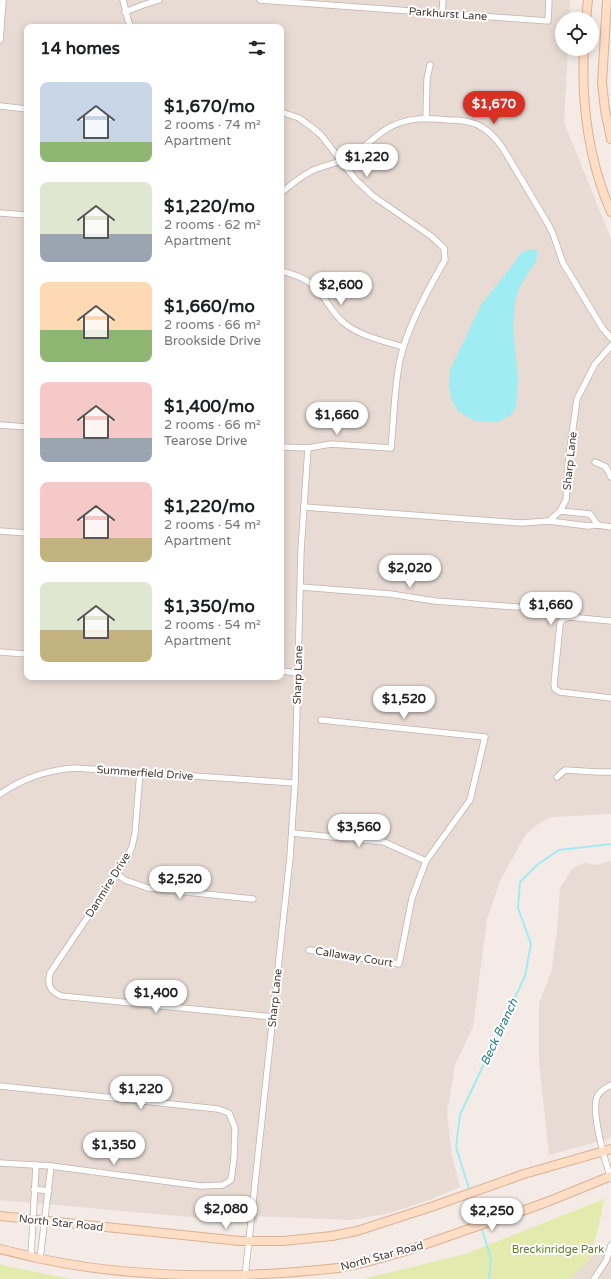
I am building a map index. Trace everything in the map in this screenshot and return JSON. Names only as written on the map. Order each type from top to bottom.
[{"type":"main road","points":[[587,12],[588,0]]},
{"type":"main road","points":[[607,0],[602,83],[605,110],[611,139]]},
{"type":"main road","points":[[584,56],[586,116],[590,142],[599,178],[611,212]]},
{"type":"main road","name":"North Star Road","points":[[0,1216],[249,1241],[283,1241],[332,1236],[357,1231],[524,1174],[607,1150]]},
{"type":"main road","name":"North Star Road","points":[[0,1249],[40,1259],[135,1274],[182,1277],[245,1278],[311,1272],[339,1268],[415,1248],[526,1210],[611,1177]]},
{"type":"street","points":[[0,40],[3,0]]},
{"type":"street","points":[[123,0],[130,24]]},
{"type":"street","points":[[126,12],[160,0]]},
{"type":"street","name":"Parkhurst Lane","points":[[260,0],[337,3],[548,21],[549,0]]},
{"type":"street","points":[[442,13],[444,0]]},
{"type":"street","points":[[426,118],[426,79],[430,65]]},
{"type":"street","points":[[0,106],[24,109]]},
{"type":"street","points":[[284,113],[299,118],[321,135],[356,180],[373,196],[431,236],[444,248],[446,255],[445,260],[419,308],[403,347],[397,383],[392,448],[332,444],[308,448],[284,447]]},
{"type":"street","points":[[284,191],[316,169],[341,161],[353,155],[391,127],[406,121],[426,118],[466,121],[478,125],[488,131],[504,150],[548,224],[563,263],[603,329],[611,338]]},
{"type":"street","points":[[0,212],[24,215]]},
{"type":"street","points":[[284,271],[307,281],[318,289],[344,323],[367,335],[403,347]]},
{"type":"street","name":"Sharp Lane","points":[[560,512],[566,500],[569,456],[577,399],[595,364],[611,346]]},
{"type":"street","points":[[0,425],[24,427]]},
{"type":"street","name":"Sharp Lane","points":[[245,1278],[285,911],[292,833],[295,783],[300,587],[308,448]]},
{"type":"street","points":[[595,462],[606,468],[611,477]]},
{"type":"street","points":[[304,507],[521,523],[549,520],[588,526],[598,525],[611,527]]},
{"type":"street","points":[[549,520],[560,512],[590,514],[598,525]]},
{"type":"street","points":[[0,531],[24,533]]},
{"type":"street","points":[[300,587],[390,594],[435,601],[518,607]]},
{"type":"street","points":[[611,622],[569,617],[564,618],[561,621],[554,684],[556,690],[561,693],[611,698]]},
{"type":"street","points":[[0,652],[24,654]]},
{"type":"street","points":[[284,671],[298,673]]},
{"type":"street","points":[[292,833],[384,842],[426,861],[470,800],[485,737],[321,720]]},
{"type":"street","name":"Summerfield Drive","points":[[0,794],[30,777],[75,768],[295,783]]},
{"type":"street","points":[[557,777],[565,770],[606,773],[611,772]]},
{"type":"street","name":"Danmire Drive","points":[[140,772],[135,833],[132,847],[117,874],[50,973],[48,980],[50,988],[54,993],[61,996],[273,1017]]},
{"type":"street","name":"Callaway Court","points":[[309,950],[399,964],[412,898],[426,861]]},
{"type":"street","points":[[117,874],[125,880],[148,888],[253,899]]},
{"type":"street","points":[[611,1085],[603,1089],[597,1096],[595,1105],[596,1120],[607,1150],[611,1177]]},
{"type":"street","points":[[0,1086],[218,1109],[229,1113],[236,1128],[231,1180],[223,1185],[201,1186],[51,1166],[0,1163]]},
{"type":"street","points":[[31,1257],[36,1165]]},
{"type":"street","points":[[40,1259],[51,1166]]},
{"type":"street","points":[[34,1189],[48,1191]]},
{"type":"street","points":[[594,1279],[606,1261],[611,1245]]},
{"type":"shaded area","points":[[0,0],[570,0],[569,12],[555,12],[555,56],[568,56],[564,122],[611,239],[611,814],[551,817],[537,825],[526,834],[500,881],[487,919],[473,1027],[455,1065],[447,1113],[452,1156],[460,1187],[427,1201],[386,1214],[350,1220],[258,1216],[257,1223],[0,1200]]},
{"type":"shaded area","points":[[611,861],[611,1138],[549,1155],[539,1062],[539,1003],[551,973],[557,931],[560,888],[573,868],[584,863],[596,865]]},
{"type":"shaded area","points":[[593,1247],[611,1249],[611,1279],[570,1279],[590,1259]]},
{"type":"green space","name":"Breckinridge Park","points":[[604,1199],[590,1259],[570,1279],[363,1279],[465,1254]]},
{"type":"green space","points":[[0,1264],[6,1266],[71,1279],[0,1279]]},
{"type":"water","points":[[531,249],[538,251],[536,261],[519,288],[515,303],[513,327],[518,379],[516,407],[511,415],[498,422],[475,421],[458,411],[451,398],[449,386],[450,370],[481,305],[521,253]]},
{"type":"waterway","name":"Beck Branch","points":[[470,1192],[456,1147],[460,1115],[525,976],[531,944],[518,908],[520,882],[537,865],[559,850],[611,844]]},
{"type":"waterway","name":"Beck Branch","points":[[471,1196],[479,1222]]},
{"type":"waterway","name":"Beck Branch","points":[[481,1226],[491,1259],[489,1279]]}]
